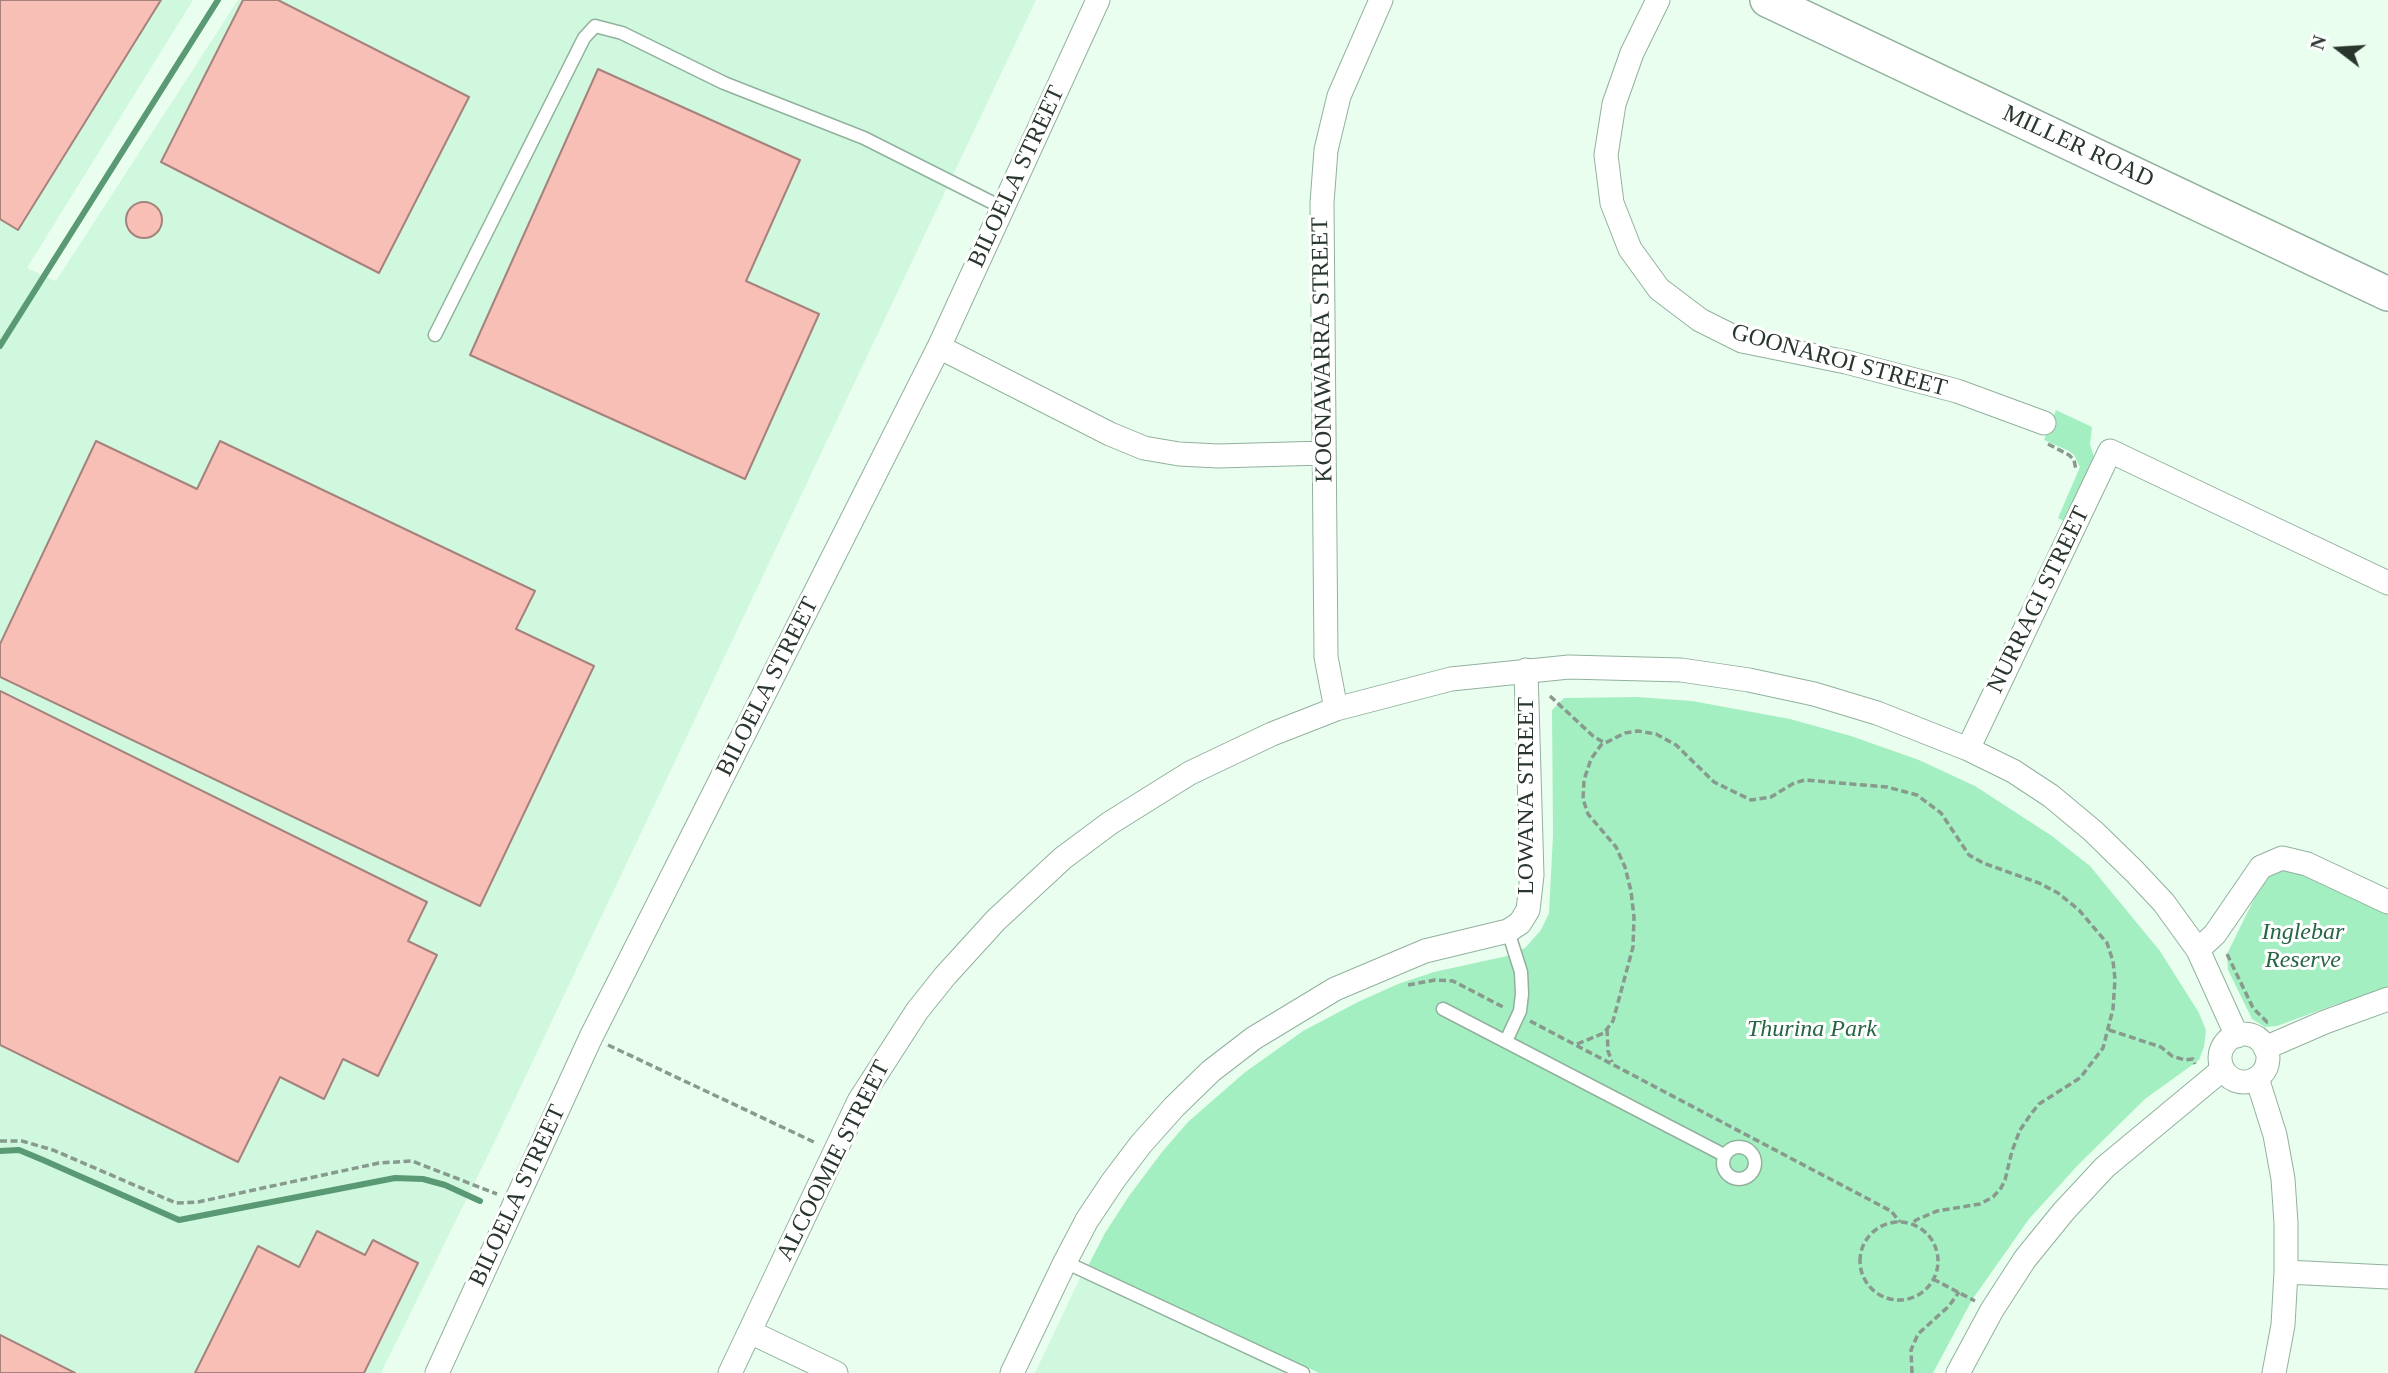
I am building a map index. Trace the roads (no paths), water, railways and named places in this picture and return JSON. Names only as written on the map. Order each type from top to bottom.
[{"type":"main road","name":"MILLER ROAD","points":[[1767,0],[2388,294]]},
{"type":"street","name":"BILOELA STREET","points":[[437,1373],[591,1037],[939,348],[1098,0]]},
{"type":"street","name":"KOONAWARRA STREET","points":[[1336,709],[1326,657],[1322,203],[1326,150],[1339,96],[1381,0]]},
{"type":"street","name":"GOONAROI STREET","points":[[1658,0],[1632,53],[1614,104],[1606,155],[1612,203],[1630,249],[1659,289],[1699,320],[1742,341],[1846,362],[1957,391],[2045,433]]},
{"type":"street","points":[[939,348],[1110,435],[1144,448],[1192,455],[1324,453]]},
{"type":"street","name":"NURRAGI STREET","points":[[1968,749],[2110,451],[2388,583]]},
{"type":"street","name":"ALCOOMIE STREET","points":[[730,1373],[859,1101],[917,1012],[945,976],[996,920],[1063,858],[1110,823],[1190,772],[1336,709],[1451,679],[1569,667],[1681,670],[1749,680],[1814,694],[1877,713],[1968,749],[2013,771],[2051,796],[2093,831],[2164,903],[2199,950],[2237,1036]]},
{"type":"street","name":"LOWANA STREET","points":[[1012,1373],[1087,1220],[1140,1144],[1211,1071],[1254,1038],[1314,1001],[1381,968],[1425,951],[1508,930],[1520,923],[1528,910],[1531,893],[1526,670]]},
{"type":"street","points":[[2199,950],[2216,934],[2261,867],[2282,858],[2307,864],[2388,902]]},
{"type":"street","points":[[2266,1048],[2325,1022],[2388,999]]},
{"type":"street","points":[[2237,1036],[2255,1037],[2266,1048],[2267,1064],[2264,1071],[2257,1078],[2244,1082],[2230,1078],[2223,1069],[2220,1057],[2226,1042],[2237,1036]]},
{"type":"street","points":[[1958,1373],[1992,1310],[2033,1249],[2064,1211],[2105,1167],[2223,1069]]},
{"type":"street","points":[[2257,1078],[2275,1135],[2283,1180],[2286,1272],[2283,1325],[2274,1373]]},
{"type":"street","points":[[2286,1272],[2388,1277]]},
{"type":"street","points":[[750,1332],[836,1373]]},
{"type":"lane","points":[[435,335],[583,38],[595,26],[622,33],[724,83],[864,138],[1003,208]]},
{"type":"lane","points":[[1506,1041],[1518,1015],[1522,994],[1521,972],[1508,930]]},
{"type":"lane","points":[[1443,1009],[1724,1155]]},
{"type":"lane","points":[[1065,1262],[1303,1373]]},
{"type":"waterway","points":[[0,346],[218,0]]},
{"type":"waterway","points":[[0,1151],[19,1150],[179,1220],[395,1178],[423,1179],[445,1185],[480,1201]]},
{"type":"park label","name":"Inglebar Reserve","points":[[2303,947]]},
{"type":"park label","name":"Thurina Park","points":[[1812,1030]]}]
